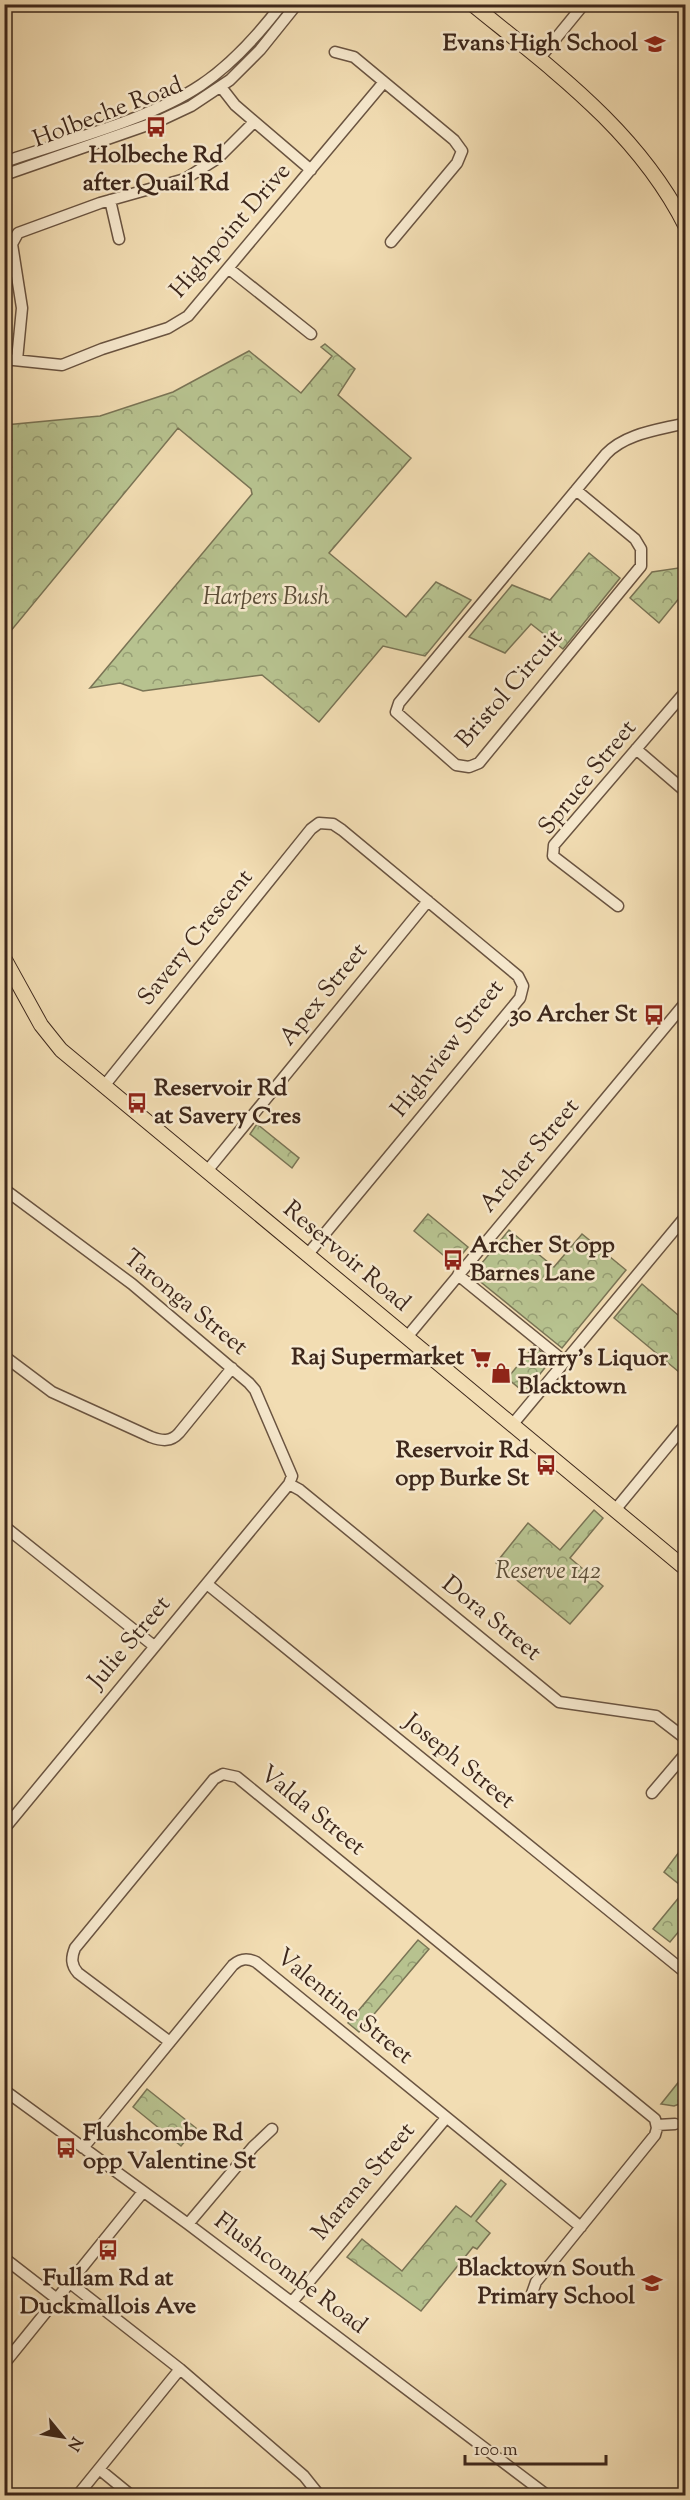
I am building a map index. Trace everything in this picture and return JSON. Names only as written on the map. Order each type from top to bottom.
[{"type":"main road","points":[[472,4],[600,111],[637,150],[660,182],[686,227]]},
{"type":"main road","name":"Reservoir Road","points":[[4,958],[15,973],[41,1025],[53,1041],[207,1172],[686,1569]]},
{"type":"street","name":"Holbeche Road","points":[[4,162],[123,121],[186,94],[211,78],[229,62],[282,4]]},
{"type":"street","name":"Holbeche Road","points":[[4,175],[159,121],[191,106],[221,87],[260,50],[297,4]]},
{"type":"street","points":[[539,59],[584,4]]},
{"type":"street","points":[[335,52],[354,57],[454,140],[462,151],[457,163],[391,242]]},
{"type":"street","name":"Highpoint Drive","points":[[4,359],[62,365],[102,348],[168,328],[188,316],[384,82]]},
{"type":"street","points":[[221,87],[235,105],[311,170]]},
{"type":"street","points":[[17,360],[22,308],[12,252],[14,238],[24,230],[195,174],[228,150],[254,122]]},
{"type":"street","points":[[110,200],[119,239]]},
{"type":"street","points":[[228,268],[311,334]]},
{"type":"street","name":"Bristol Circuit","points":[[576,490],[635,539],[641,549],[641,566],[479,763],[469,767],[456,765],[396,712],[399,703],[576,490],[606,454],[619,442],[686,423]]},
{"type":"street","name":"Spruce Street","points":[[618,906],[554,856],[554,845],[686,691]]},
{"type":"street","points":[[636,749],[686,792]]},
{"type":"street","name":"Highview Street","points":[[308,1254],[520,998],[523,987],[518,976],[428,901],[342,830],[325,822]]},
{"type":"street","name":"Savery Crescent","points":[[104,1086],[311,829],[325,822]]},
{"type":"street","name":"Apex Street","points":[[207,1172],[428,901]]},
{"type":"street","name":"Archer Street","points":[[407,1338],[686,1002]]},
{"type":"street","name":"Taronga Street","points":[[4,1189],[132,1284],[255,1390],[290,1469],[289,1484]]},
{"type":"street","points":[[512,1425],[686,1216]]},
{"type":"street","points":[[458,1275],[565,1362]]},
{"type":"street","points":[[4,1356],[52,1392],[152,1437],[164,1440],[172,1439],[179,1433],[232,1368]]},
{"type":"street","points":[[615,1510],[686,1424]]},
{"type":"street","name":"Julie Street","points":[[4,1829],[9,1814],[207,1584],[289,1484]]},
{"type":"street","name":"Dora Street","points":[[289,1484],[300,1490],[559,1702],[656,1716],[686,1739]]},
{"type":"street","points":[[4,1526],[154,1646]]},
{"type":"street","name":"Joseph Street","points":[[207,1584],[686,1973]]},
{"type":"street","points":[[652,1793],[686,1753]]},
{"type":"street","name":"Valda Street","points":[[170,2042],[78,1973],[73,1966],[72,1956],[82,1940],[214,1779],[228,1774],[237,1777],[652,2115],[657,2125]]},
{"type":"street","name":"Valentine Street","points":[[83,2148],[233,1965],[248,1959],[256,1962],[581,2227]]},
{"type":"street","name":"Flushcombe Road","points":[[4,2090],[188,2224],[548,2496]]},
{"type":"street","name":"Marana Street","points":[[292,2302],[446,2118]]},
{"type":"street","points":[[530,2299],[536,2282],[655,2134],[657,2125],[675,2124]]},
{"type":"street","points":[[188,2224],[253,2147],[272,2129]]},
{"type":"street","points":[[4,2364],[142,2192]]},
{"type":"street","points":[[4,2258],[57,2299]]},
{"type":"street","points":[[70,2283],[180,2369],[304,2476],[320,2496]]},
{"type":"street","points":[[77,2496],[180,2369]]},
{"type":"street","points":[[99,2469],[132,2496]]},
{"type":"green space","name":"Harpers Bush","points":[[325,344],[355,369],[338,395],[411,458],[329,553],[406,617],[436,582],[471,600],[425,656],[383,646],[319,722],[262,675],[143,691],[120,683],[90,688],[252,494],[251,489],[178,428],[5,638],[5,425],[100,416],[173,392],[249,351],[301,393],[332,356],[321,347]]},
{"type":"green space","points":[[589,553],[620,578],[563,649],[531,624],[505,653],[469,637],[512,585],[550,600]]},
{"type":"green space","points":[[685,567],[685,591],[659,623],[630,598],[652,572]]},
{"type":"green space","points":[[257,1124],[299,1158],[292,1168],[250,1134]]},
{"type":"green space","points":[[428,1214],[468,1247],[454,1264],[414,1231]]},
{"type":"green space","points":[[509,1230],[554,1267],[582,1234],[626,1270],[562,1348],[472,1275]]},
{"type":"green space","points":[[642,1284],[685,1321],[685,1377],[614,1318]]},
{"type":"green space","points":[[534,1346],[551,1360],[525,1393],[503,1375],[510,1375]]},
{"type":"green space","name":"Reserve 142","points":[[594,1510],[603,1518],[570,1558],[603,1586],[570,1624],[496,1563],[528,1523],[560,1550]]},
{"type":"green space","points":[[685,1844],[686,1889],[664,1872]]},
{"type":"green space","points":[[685,1890],[685,1924],[670,1942],[653,1929]]},
{"type":"green space","points":[[418,1940],[429,1949],[359,2032],[348,2023]]},
{"type":"green space","points":[[685,2074],[685,2102],[674,2106],[661,2104]]},
{"type":"green space","points":[[147,2089],[196,2128],[181,2146],[133,2107]]},
{"type":"green space","points":[[501,2180],[506,2184],[476,2221],[490,2233],[477,2249],[473,2247],[421,2311],[347,2257],[362,2239],[402,2271],[456,2206],[471,2217]]},
{"type":"place","name":"Evans High School","points":[[655,44]]},
{"type":"place","name":"Holbeche Rd after Quail Rd","points":[[156,127]]},
{"type":"place","name":"30 Archer St","points":[[654,1015]]},
{"type":"place","name":"Reservoir Rd at Savery Cres","points":[[137,1103]]},
{"type":"place","name":"Archer St opp Barnes Lane","points":[[453,1260]]},
{"type":"place","name":"Raj Supermarket","points":[[481,1358]]},
{"type":"place","name":"Harry's Liquor Blacktown","points":[[501,1373]]},
{"type":"place","name":"Reservoir Rd opp Burke St","points":[[546,1465]]},
{"type":"place","name":"Flushcombe Rd opp Valentine St","points":[[66,2148]]},
{"type":"place","name":"Fullam Rd at Duckmallois Ave","points":[[108,2250]]},
{"type":"place","name":"Blacktown South Primary School","points":[[652,2283]]}]
